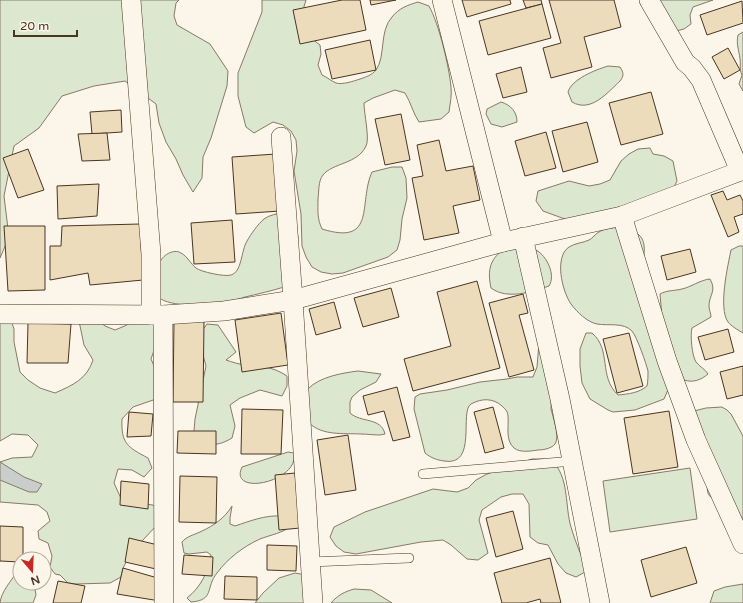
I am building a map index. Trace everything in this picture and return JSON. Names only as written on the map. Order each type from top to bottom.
[{"type":"street","points":[[131,0],[150,254],[157,315],[164,603]]},
{"type":"street","points":[[442,0],[503,242]]},
{"type":"street","points":[[0,314],[157,315],[224,311],[293,300],[503,242],[622,216],[742,170],[701,80],[692,68],[685,62],[649,0]]},
{"type":"street","points":[[281,137],[313,603]]},
{"type":"street","points":[[622,216],[668,361],[694,433],[743,544]]},
{"type":"street","points":[[523,237],[573,461],[600,603]]},
{"type":"lane","points":[[423,474],[573,461]]},
{"type":"lane","points":[[310,562],[409,558]]},
{"type":"green space","points":[[0,0],[179,0],[176,3],[174,16],[177,25],[210,44],[228,71],[227,86],[211,138],[203,157],[202,178],[193,192],[166,142],[159,123],[156,104],[125,81],[94,86],[62,96],[39,128],[14,146],[4,196],[9,237],[0,258]]},
{"type":"green space","points":[[262,0],[306,0],[303,10],[311,38],[320,45],[321,54],[318,65],[322,75],[341,84],[371,75],[376,70],[381,58],[385,29],[392,17],[398,11],[418,2],[429,6],[433,14],[443,45],[450,78],[451,100],[449,112],[441,119],[419,122],[405,93],[395,90],[373,98],[364,103],[367,132],[366,146],[362,152],[351,160],[327,171],[321,177],[319,183],[318,215],[322,229],[339,233],[351,232],[358,227],[362,218],[365,208],[368,184],[372,172],[392,167],[402,167],[406,178],[407,198],[397,250],[388,257],[343,273],[332,274],[321,272],[312,267],[306,257],[302,246],[301,214],[294,171],[297,151],[296,140],[291,131],[283,125],[273,122],[254,133],[246,127],[238,96],[238,73],[262,12]]},
{"type":"green space","points":[[658,0],[713,0],[693,7],[690,15],[691,24],[684,29],[676,31]]},
{"type":"green space","points":[[743,32],[743,91],[739,84],[742,75],[737,41],[738,35]]},
{"type":"green space","points":[[608,66],[620,67],[623,74],[620,81],[604,96],[592,103],[579,105],[572,102],[568,92],[574,83],[591,73]]},
{"type":"green space","points":[[501,102],[513,109],[517,122],[502,127],[491,124],[486,114],[487,109]]},
{"type":"green space","points":[[650,148],[653,154],[664,156],[673,161],[677,181],[672,191],[573,222],[543,211],[536,201],[538,191],[569,181],[589,186],[610,180],[621,161],[629,154],[638,149]]},
{"type":"green space","points":[[284,212],[294,220],[298,237],[292,271],[284,287],[227,303],[190,305],[171,303],[158,297],[159,267],[161,260],[165,255],[175,251],[185,256],[199,270],[219,275],[231,275],[237,270],[245,245],[257,226],[266,218]]},
{"type":"green space","points":[[619,227],[631,231],[642,238],[644,255],[673,378],[664,399],[635,410],[613,412],[590,399],[582,383],[580,349],[586,333],[592,333],[602,347],[608,380],[618,395],[637,392],[647,386],[648,371],[639,344],[632,331],[628,328],[620,325],[602,325],[593,323],[576,310],[571,304],[562,283],[561,266],[564,252],[569,247],[589,240],[598,233],[609,228]]},
{"type":"green space","points":[[739,246],[743,246],[743,333],[728,322],[725,316],[724,307],[725,286],[731,250]]},
{"type":"green space","points":[[507,247],[529,248],[540,253],[547,261],[551,271],[551,282],[549,286],[520,294],[504,294],[491,288],[489,275],[491,264],[497,255]]},
{"type":"green space","points":[[710,279],[713,287],[709,302],[711,317],[692,328],[691,335],[692,350],[696,362],[708,374],[697,380],[687,381],[684,380],[663,329],[660,294],[679,290]]},
{"type":"green space","points":[[0,308],[9,314],[14,329],[14,342],[20,372],[28,380],[40,388],[55,393],[83,377],[93,360],[84,345],[79,321],[91,314],[105,326],[115,330],[127,325],[137,309],[155,309],[157,342],[151,359],[154,366],[159,398],[133,407],[122,419],[124,439],[135,451],[148,458],[152,468],[144,477],[132,470],[118,469],[114,483],[124,505],[137,503],[153,505],[161,514],[157,525],[134,547],[123,568],[121,577],[110,583],[76,584],[68,583],[60,575],[55,574],[52,570],[52,551],[50,551],[48,543],[39,539],[38,531],[50,521],[47,512],[38,505],[0,502],[0,462],[12,458],[32,457],[38,445],[28,435],[12,434],[0,441]]},
{"type":"green space","points":[[207,324],[218,325],[236,352],[226,360],[242,365],[271,368],[287,376],[287,386],[282,396],[260,390],[240,398],[230,405],[235,426],[232,438],[216,444],[203,440],[194,431],[206,366],[200,344],[201,332]]},
{"type":"green space","points":[[539,343],[549,381],[551,409],[556,431],[557,439],[553,446],[546,449],[529,451],[516,450],[511,445],[508,437],[507,411],[495,401],[483,400],[471,404],[468,409],[466,417],[466,437],[461,456],[454,461],[444,461],[425,453],[414,409],[415,397],[420,394],[447,390],[480,382],[517,377],[533,377],[537,367]]},
{"type":"green space","points":[[358,371],[381,374],[376,382],[360,390],[352,397],[350,402],[350,413],[354,416],[379,425],[385,434],[377,435],[327,432],[320,430],[309,423],[308,389],[318,381],[338,374]]},
{"type":"green space","points":[[722,407],[731,414],[743,436],[743,552],[713,499],[708,493],[708,481],[694,411],[706,408]]},
{"type":"green space","points":[[288,452],[294,453],[293,463],[286,472],[276,478],[265,482],[254,483],[245,482],[240,476],[242,467]]},
{"type":"green space","points":[[532,459],[544,459],[553,462],[563,478],[571,527],[587,571],[576,577],[566,573],[558,564],[548,545],[538,543],[530,537],[529,504],[523,494],[512,494],[501,497],[482,510],[479,520],[488,553],[478,560],[467,559],[443,540],[421,542],[356,554],[344,552],[336,546],[330,537],[334,527],[365,512],[433,489],[457,492],[468,488],[476,480],[487,474]]},
{"type":"green space","points":[[690,468],[697,519],[610,532],[603,481]]},
{"type":"green space","points":[[232,506],[230,524],[235,526],[269,516],[281,516],[291,526],[280,532],[260,539],[236,553],[213,578],[207,596],[199,601],[191,602],[187,598],[192,594],[203,579],[211,555],[207,552],[189,554],[184,553],[182,542],[188,537],[214,524],[226,514]]},
{"type":"green space","points":[[295,573],[306,575],[310,603],[255,603],[279,578]]},
{"type":"green space","points":[[12,579],[12,591],[35,591],[36,595],[33,603],[0,603],[4,591]]},
{"type":"green space","points":[[743,584],[743,603],[710,603],[714,591],[725,587]]},
{"type":"green space","points":[[354,589],[371,590],[392,603],[331,603],[341,594]]},
{"type":"shaded area","points":[[0,462],[24,477],[42,484],[37,492],[29,492],[0,480]]},
{"type":"building","points":[[342,0],[360,0],[366,30],[300,44],[293,10]]},
{"type":"building","points":[[370,0],[396,0],[371,5]]},
{"type":"building","points":[[462,0],[510,0],[511,4],[467,17]]},
{"type":"building","points":[[523,0],[541,0],[542,4],[526,8]]},
{"type":"building","points":[[549,0],[614,0],[621,27],[584,37],[592,67],[551,78],[543,48],[561,43]]},
{"type":"building","points":[[742,1],[743,23],[707,35],[700,15]]},
{"type":"building","points":[[542,4],[551,38],[488,55],[479,21]]},
{"type":"building","points":[[370,40],[376,70],[332,79],[325,50]]},
{"type":"building","points":[[728,48],[740,70],[724,79],[712,57]]},
{"type":"building","points":[[521,67],[527,92],[503,98],[496,74]]},
{"type":"building","points":[[651,92],[663,134],[621,145],[609,103]]},
{"type":"building","points":[[121,110],[122,132],[92,134],[90,112]]},
{"type":"building","points":[[401,114],[410,160],[385,165],[375,119]]},
{"type":"building","points":[[587,122],[598,162],[563,172],[552,131]]},
{"type":"building","points":[[546,132],[556,168],[525,176],[515,141]]},
{"type":"building","points":[[107,133],[110,160],[82,161],[78,134]]},
{"type":"building","points":[[439,140],[446,171],[473,166],[480,200],[453,206],[459,233],[424,240],[412,178],[423,176],[417,145]]},
{"type":"building","points":[[28,149],[44,190],[18,198],[3,158]]},
{"type":"building","points":[[276,154],[280,211],[236,214],[232,157]]},
{"type":"building","points":[[99,184],[97,216],[58,219],[57,186]]},
{"type":"building","points":[[723,191],[727,200],[740,195],[743,201],[743,214],[734,217],[739,232],[728,237],[711,195]]},
{"type":"building","points":[[232,220],[235,262],[194,264],[191,223]]},
{"type":"building","points":[[140,224],[143,280],[90,285],[88,273],[50,280],[50,246],[61,246],[62,226]]},
{"type":"building","points":[[4,226],[45,226],[45,290],[8,291]]},
{"type":"building","points":[[690,249],[696,272],[667,280],[661,256]]},
{"type":"building","points":[[477,281],[500,368],[413,391],[404,359],[451,346],[437,292]]},
{"type":"building","points":[[391,288],[399,317],[363,327],[354,298]]},
{"type":"building","points":[[523,294],[528,313],[519,315],[534,370],[509,377],[489,303]]},
{"type":"building","points":[[334,302],[341,328],[316,335],[309,309]]},
{"type":"building","points":[[281,313],[288,365],[242,372],[235,320]]},
{"type":"building","points":[[174,320],[204,321],[203,402],[173,402]]},
{"type":"building","points":[[28,323],[71,324],[68,363],[27,363]]},
{"type":"building","points":[[728,329],[734,352],[705,360],[698,337]]},
{"type":"building","points":[[629,333],[643,386],[617,393],[603,339]]},
{"type":"building","points":[[743,366],[743,395],[727,399],[720,372]]},
{"type":"building","points":[[397,387],[410,437],[393,441],[384,411],[368,415],[363,396]]},
{"type":"building","points":[[493,407],[504,448],[485,453],[474,412]]},
{"type":"building","points":[[242,409],[283,410],[281,454],[241,454]]},
{"type":"building","points":[[669,411],[678,467],[633,474],[624,418]]},
{"type":"building","points":[[129,412],[153,414],[151,436],[127,437]]},
{"type":"building","points":[[178,431],[216,431],[216,454],[177,453]]},
{"type":"building","points":[[348,435],[356,490],[325,495],[317,440]]},
{"type":"building","points":[[295,473],[300,528],[279,530],[275,475]]},
{"type":"building","points":[[180,476],[217,477],[216,523],[179,522]]},
{"type":"building","points":[[121,481],[149,484],[148,509],[120,505]]},
{"type":"building","points":[[513,511],[523,549],[496,557],[486,518]]},
{"type":"building","points":[[0,526],[23,527],[23,551],[12,551],[12,562],[0,561]]},
{"type":"building","points":[[129,538],[158,545],[156,569],[125,562]]},
{"type":"building","points":[[267,545],[297,546],[296,571],[267,570]]},
{"type":"building","points":[[686,547],[697,583],[651,597],[641,560]]},
{"type":"building","points":[[184,555],[213,557],[212,576],[182,574]]},
{"type":"building","points":[[550,558],[561,603],[541,603],[540,599],[526,603],[502,603],[494,573]]},
{"type":"building","points":[[123,568],[161,579],[160,601],[117,594]]},
{"type":"building","points":[[225,576],[257,577],[257,600],[224,599]]},
{"type":"building","points":[[58,581],[85,586],[81,603],[53,603]]}]
